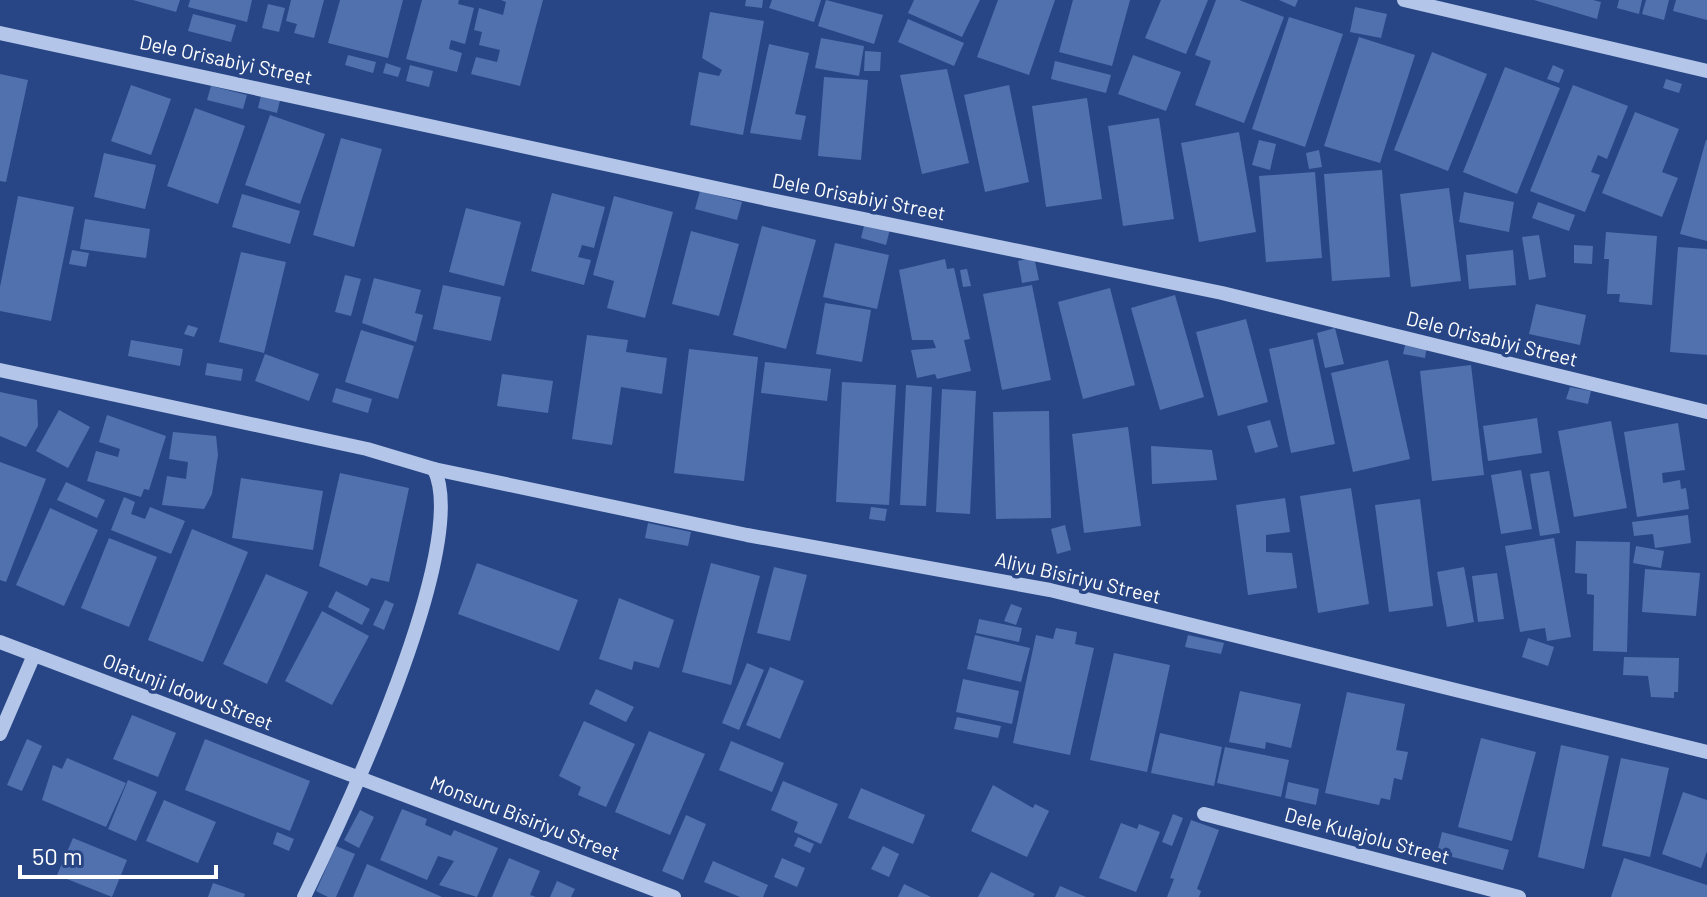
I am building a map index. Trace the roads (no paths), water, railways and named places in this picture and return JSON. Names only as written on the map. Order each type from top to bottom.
[{"type":"street","points":[[1404,0],[1459,7],[1707,71]]},
{"type":"street","name":"Dele Orisabiyi Street","points":[[0,33],[762,198],[1222,293],[1707,412]]},
{"type":"street","name":"Aliyu Bisiriyu Street","points":[[0,370],[367,449],[434,469],[747,535],[1050,590],[1707,752]]},
{"type":"street","points":[[304,897],[361,778],[413,638],[435,548],[443,487],[434,469]]},
{"type":"street","name":"Olatunji Idowu Street","points":[[0,642],[361,778]]},
{"type":"street","points":[[0,734],[34,655]]},
{"type":"street","name":"Monsuru Bisiriyu Street","points":[[361,778],[666,895]]},
{"type":"street","name":"Dele Kulajolu Street","points":[[1204,814],[1519,897]]}]
